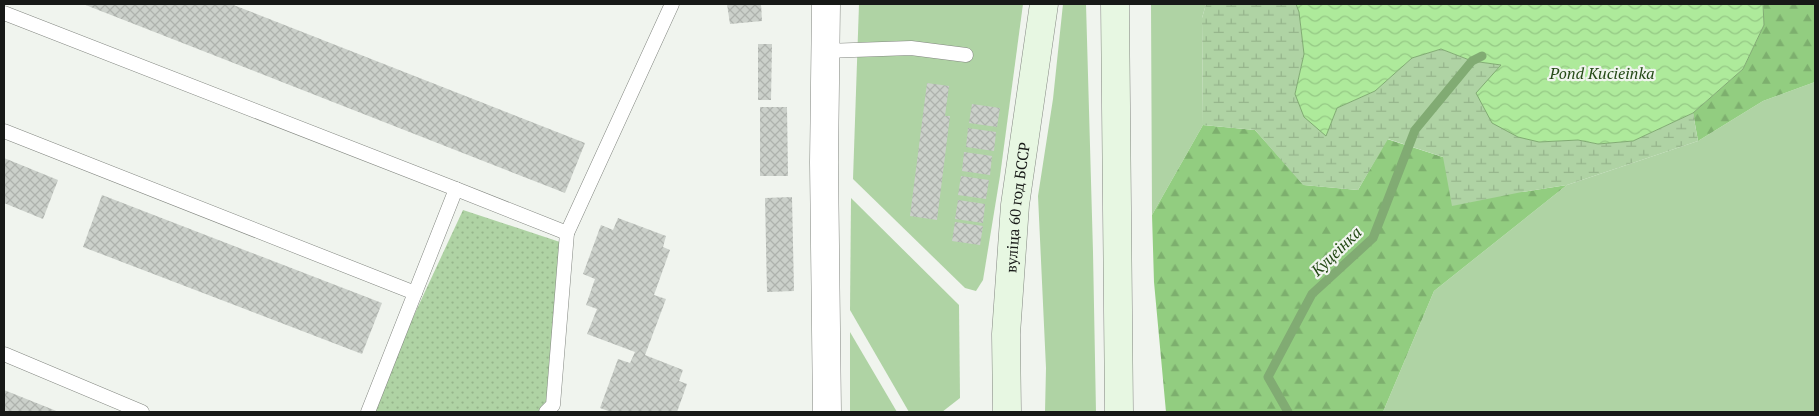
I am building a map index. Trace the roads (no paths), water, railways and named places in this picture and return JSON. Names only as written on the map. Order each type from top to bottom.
[{"type":"main road","name":"вуліца 60 год БССР","points":[[1007,412],[1006,334],[1015,206],[1044,4]]},
{"type":"main road","points":[[1114,4],[1119,412]]},
{"type":"street","points":[[826,4],[824,162],[828,412]]},
{"type":"lane","points":[[546,412],[552,405],[567,233],[672,4]]},
{"type":"lane","points":[[4,13],[567,233]]},
{"type":"lane","points":[[825,51],[911,48],[966,55]]},
{"type":"lane","points":[[4,131],[415,293]]},
{"type":"lane","points":[[368,412],[456,189]]},
{"type":"lane","points":[[4,354],[142,412]]},
{"type":"water","name":"Pond Kucieinka","points":[[1296,4],[1763,4],[1764,25],[1743,69],[1693,113],[1633,141],[1598,144],[1578,140],[1539,142],[1518,137],[1492,123],[1476,93],[1501,65],[1472,61],[1441,49],[1412,58],[1375,91],[1337,108],[1326,136],[1304,117],[1295,94],[1304,54],[1299,12]]},
{"type":"waterway","name":"Куцеінка","points":[[1288,412],[1268,377],[1312,294],[1373,238],[1415,130],[1472,61],[1482,56]]}]
